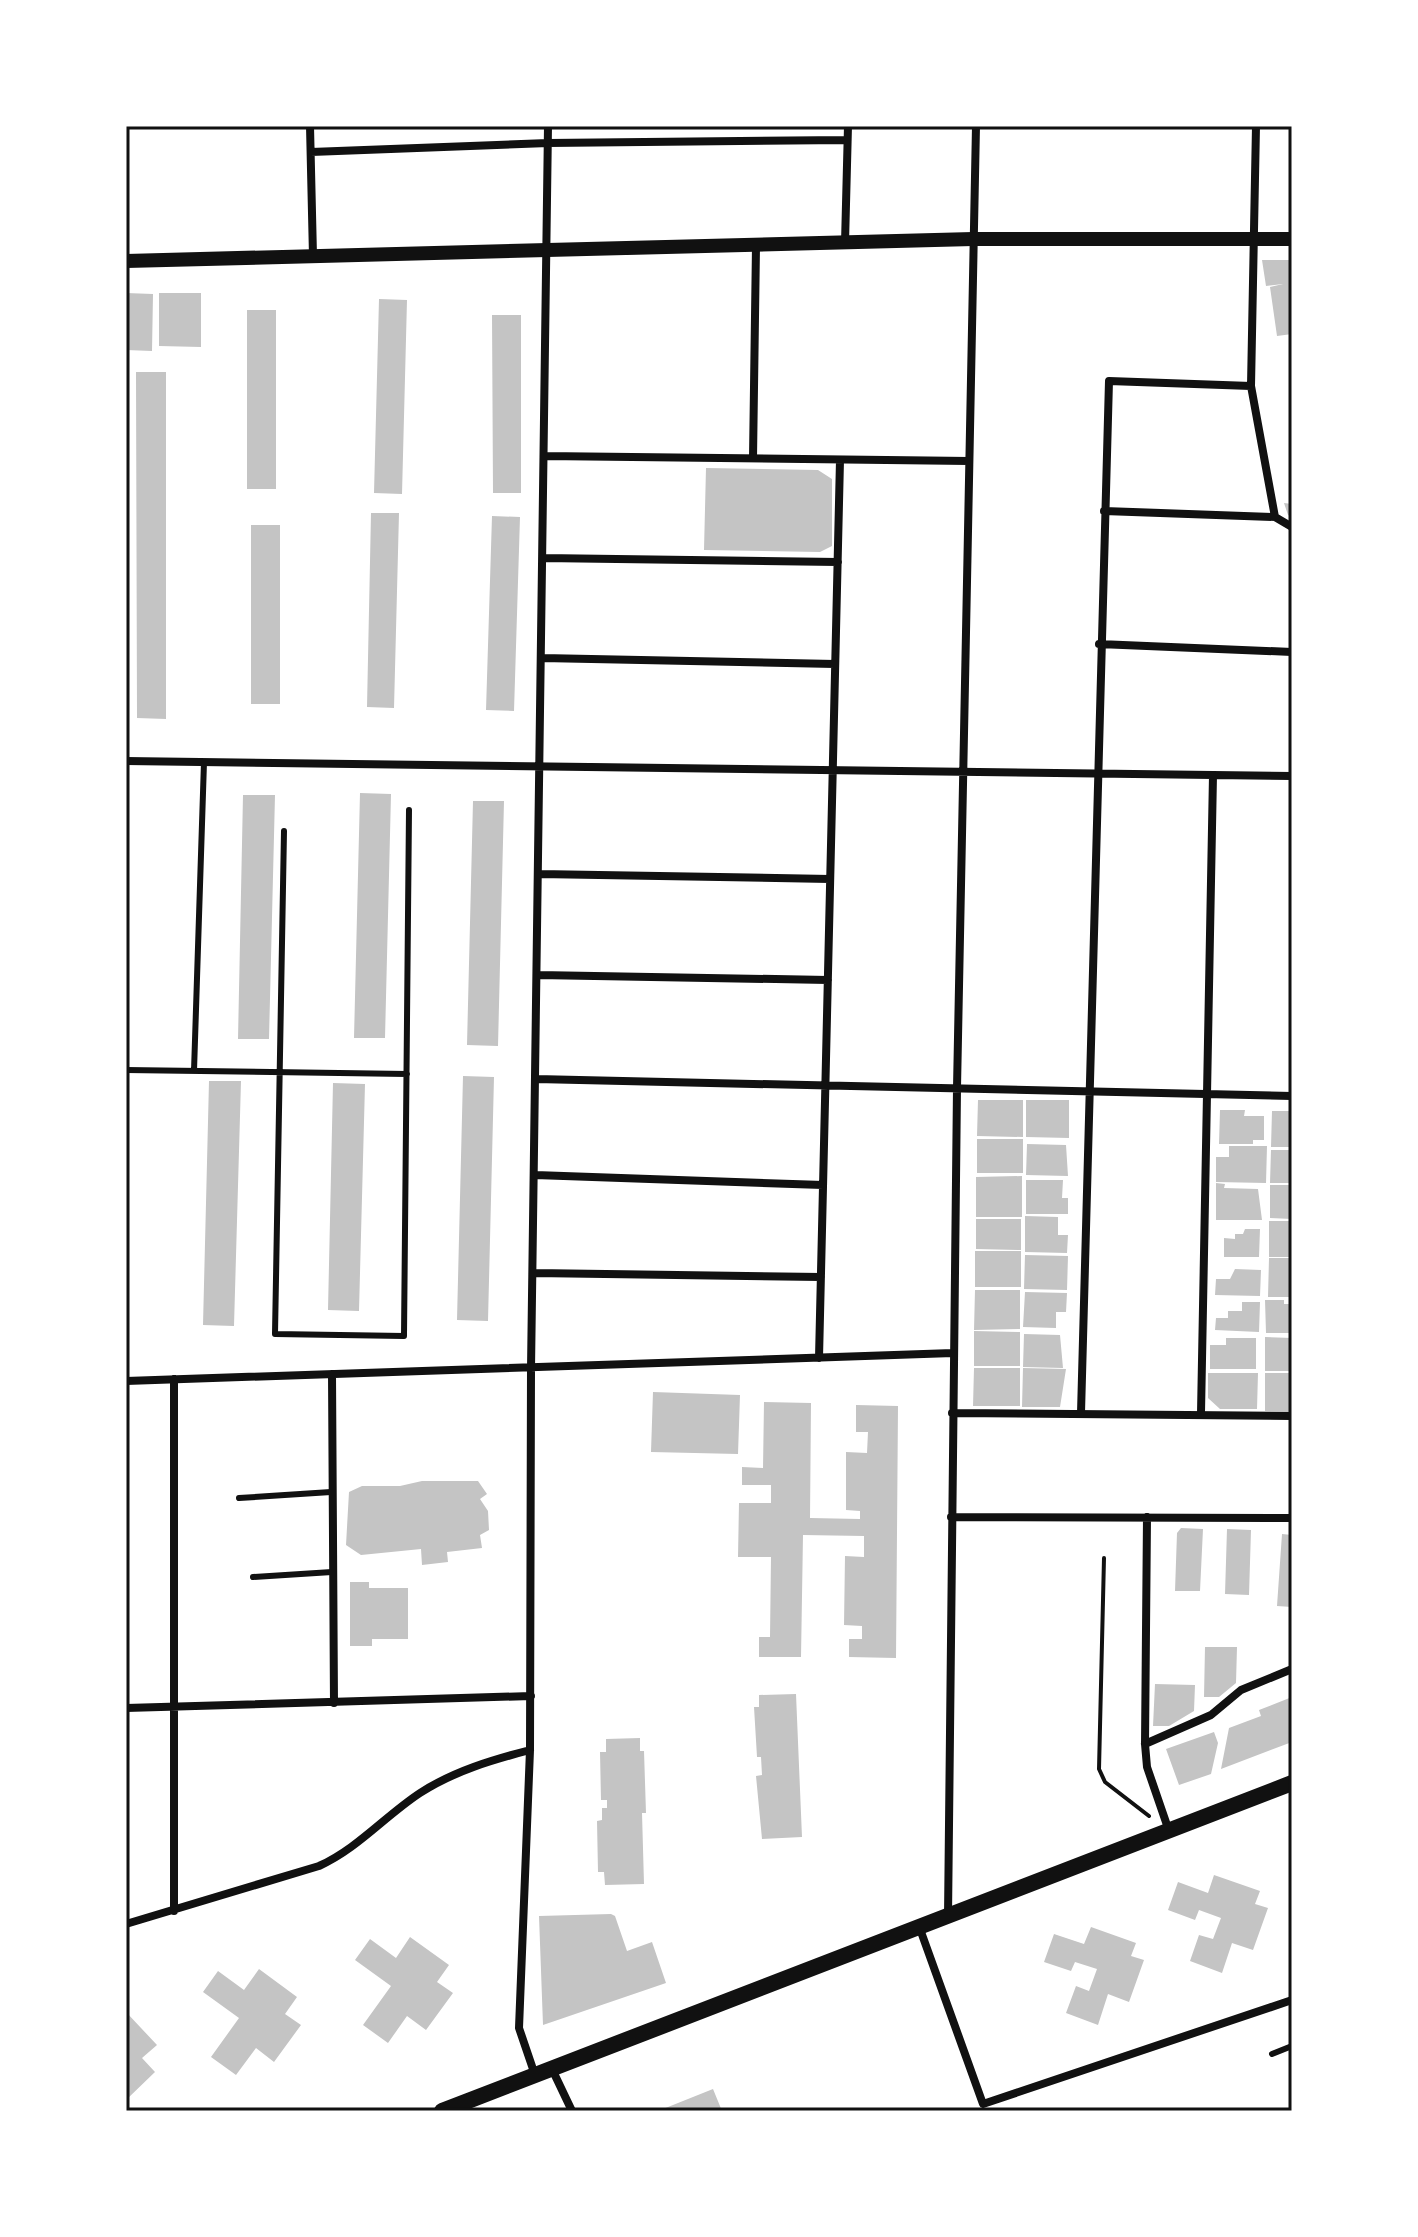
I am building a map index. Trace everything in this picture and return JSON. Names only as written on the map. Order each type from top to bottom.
[{"type":"main road","points":[[442,2111],[1292,1783]]},
{"type":"street","points":[[310,126],[313,256]]},
{"type":"street","points":[[535,2075],[519,2028],[531,1696],[531,1369],[548,126]]},
{"type":"street","points":[[845,243],[848,126]]},
{"type":"street","points":[[948,1918],[957,1088],[976,126]]},
{"type":"street","points":[[1256,126],[1251,386],[1275,517]]},
{"type":"street","points":[[311,152],[548,143],[847,140]]},
{"type":"street","points":[[126,261],[973,239],[1292,239]]},
{"type":"street","points":[[753,458],[756,246]]},
{"type":"street","points":[[1081,1413],[1091,1091],[1099,644],[1109,381],[1251,386]]},
{"type":"street","points":[[544,456],[969,461]]},
{"type":"street","points":[[819,1358],[840,460]]},
{"type":"street","points":[[1104,511],[1275,517],[1292,527]]},
{"type":"street","points":[[543,558],[838,562]]},
{"type":"street","points":[[1099,644],[1292,652]]},
{"type":"street","points":[[542,658],[835,664]]},
{"type":"street","points":[[126,761],[1292,776]]},
{"type":"street","points":[[1201,1413],[1213,775]]},
{"type":"street","points":[[539,874],[830,879]]},
{"type":"street","points":[[538,975],[828,980]]},
{"type":"street","points":[[536,1079],[1292,1096]]},
{"type":"street","points":[[535,1175],[823,1185]]},
{"type":"street","points":[[534,1273],[821,1277]]},
{"type":"street","points":[[126,1381],[953,1353]]},
{"type":"street","points":[[332,1374],[334,1703]]},
{"type":"street","points":[[174,1379],[174,1911]]},
{"type":"street","points":[[952,1413],[1292,1416]]},
{"type":"street","points":[[951,1517],[1292,1518]]},
{"type":"street","points":[[1147,1517],[1145,1744],[1147,1767],[1169,1831]]},
{"type":"street","points":[[1145,1744],[1211,1715],[1241,1690],[1292,1669]]},
{"type":"street","points":[[126,1708],[531,1696]]},
{"type":"street","points":[[126,1924],[319,1866],[347,1851],[437,1782],[488,1761],[530,1750]]},
{"type":"street","points":[[920,1929],[983,2104],[1292,2000]]},
{"type":"street","points":[[552,2069],[572,2111]]},
{"type":"lane","points":[[194,1071],[204,762]]},
{"type":"lane","points":[[284,831],[275,1334],[404,1336],[409,810]]},
{"type":"lane","points":[[126,1070],[407,1074]]},
{"type":"lane","points":[[239,1498],[331,1492]]},
{"type":"lane","points":[[253,1577],[332,1572]]},
{"type":"lane","points":[[1272,2054],[1292,2046]]},
{"type":"path","points":[[1104,1558],[1099,1769],[1101,1777],[1118,1794],[1169,1831]]},
{"type":"building","points":[[1262,260],[1292,260],[1292,334],[1277,336],[1270,287],[1283,284],[1266,286]]},
{"type":"building","points":[[126,293],[153,294],[152,351],[126,350]]},
{"type":"building","points":[[159,293],[201,293],[201,347],[159,346]]},
{"type":"building","points":[[379,299],[407,300],[402,494],[374,493]]},
{"type":"building","points":[[247,310],[276,310],[276,489],[247,489]]},
{"type":"building","points":[[492,315],[521,315],[521,493],[493,493]]},
{"type":"building","points":[[136,372],[166,372],[166,719],[137,718]]},
{"type":"building","points":[[706,468],[818,470],[832,479],[832,546],[820,552],[704,550]]},
{"type":"building","points":[[1284,503],[1292,504],[1292,517],[1288,515]]},
{"type":"building","points":[[371,513],[399,513],[394,708],[367,707]]},
{"type":"building","points":[[492,516],[520,517],[514,711],[486,710]]},
{"type":"building","points":[[251,525],[280,525],[280,704],[251,704]]},
{"type":"building","points":[[360,793],[391,794],[385,1038],[354,1038]]},
{"type":"building","points":[[243,795],[275,795],[269,1039],[238,1039]]},
{"type":"building","points":[[473,801],[504,801],[498,1046],[467,1045]]},
{"type":"building","points":[[463,1076],[494,1077],[488,1321],[457,1320]]},
{"type":"building","points":[[209,1081],[241,1081],[234,1326],[203,1325]]},
{"type":"building","points":[[333,1083],[365,1084],[359,1311],[328,1310]]},
{"type":"building","points":[[978,1100],[1023,1100],[1023,1137],[977,1136]]},
{"type":"building","points":[[1026,1100],[1069,1100],[1069,1138],[1026,1137]]},
{"type":"building","points":[[1220,1110],[1245,1110],[1244,1116],[1264,1116],[1264,1140],[1253,1140],[1253,1144],[1219,1144]]},
{"type":"building","points":[[1272,1111],[1292,1111],[1292,1147],[1271,1147]]},
{"type":"building","points":[[977,1139],[1023,1139],[1023,1173],[977,1173]]},
{"type":"building","points":[[1027,1144],[1066,1145],[1068,1176],[1026,1175]]},
{"type":"building","points":[[1229,1146],[1267,1146],[1266,1183],[1216,1182],[1216,1157],[1229,1157]]},
{"type":"building","points":[[1271,1150],[1292,1150],[1292,1183],[1270,1183]]},
{"type":"building","points":[[1022,1176],[1022,1217],[976,1217],[976,1177]]},
{"type":"building","points":[[1026,1180],[1063,1180],[1062,1198],[1068,1198],[1068,1214],[1026,1214]]},
{"type":"building","points":[[1216,1183],[1225,1184],[1224,1188],[1258,1189],[1262,1220],[1216,1220]]},
{"type":"building","points":[[1270,1185],[1292,1185],[1292,1219],[1270,1218]]},
{"type":"building","points":[[1025,1216],[1058,1217],[1058,1235],[1068,1235],[1067,1253],[1025,1252]]},
{"type":"building","points":[[976,1219],[1021,1219],[1021,1250],[976,1249]]},
{"type":"building","points":[[1269,1221],[1292,1221],[1292,1257],[1269,1257]]},
{"type":"building","points":[[1245,1229],[1260,1229],[1259,1257],[1224,1257],[1224,1238],[1235,1239],[1235,1234],[1243,1234]]},
{"type":"building","points":[[975,1251],[1021,1251],[1021,1287],[975,1287]]},
{"type":"building","points":[[1025,1255],[1068,1256],[1067,1290],[1024,1289]]},
{"type":"building","points":[[1269,1258],[1292,1258],[1292,1297],[1268,1297]]},
{"type":"building","points":[[1235,1269],[1261,1270],[1260,1296],[1215,1295],[1216,1279],[1230,1279]]},
{"type":"building","points":[[975,1290],[1020,1290],[1020,1329],[974,1330]]},
{"type":"building","points":[[1025,1292],[1067,1293],[1066,1312],[1056,1312],[1056,1328],[1023,1327]]},
{"type":"building","points":[[1265,1300],[1284,1300],[1284,1304],[1292,1304],[1292,1333],[1266,1333]]},
{"type":"building","points":[[1242,1302],[1260,1302],[1259,1332],[1215,1330],[1216,1318],[1228,1318],[1228,1311],[1242,1311]]},
{"type":"building","points":[[974,1331],[1020,1332],[1020,1366],[974,1366]]},
{"type":"building","points":[[1024,1334],[1060,1335],[1063,1368],[1023,1367]]},
{"type":"building","points":[[1265,1337],[1292,1338],[1292,1371],[1265,1371]]},
{"type":"building","points":[[1226,1338],[1256,1338],[1256,1369],[1210,1369],[1210,1345],[1226,1345]]},
{"type":"building","points":[[974,1368],[1020,1368],[1020,1406],[973,1406]]},
{"type":"building","points":[[1023,1368],[1066,1369],[1060,1407],[1022,1407]]},
{"type":"building","points":[[1208,1373],[1258,1373],[1257,1409],[1220,1409],[1208,1398]]},
{"type":"building","points":[[1265,1373],[1292,1373],[1292,1412],[1265,1411]]},
{"type":"building","points":[[653,1392],[740,1395],[738,1454],[651,1452]]},
{"type":"building","points":[[764,1402],[811,1403],[810,1518],[860,1519],[860,1511],[846,1510],[846,1452],[867,1453],[868,1432],[856,1432],[856,1405],[898,1406],[896,1658],[849,1657],[849,1639],[862,1639],[862,1626],[844,1625],[845,1556],[864,1557],[864,1536],[803,1535],[801,1657],[759,1657],[759,1637],[770,1637],[771,1557],[738,1557],[739,1503],[771,1503],[771,1485],[742,1485],[742,1467],[763,1468]]},
{"type":"building","points":[[422,1481],[478,1481],[487,1494],[480,1499],[488,1511],[489,1530],[480,1535],[482,1548],[447,1552],[448,1562],[422,1565],[421,1549],[361,1555],[346,1545],[349,1492],[362,1486],[400,1486]]},
{"type":"building","points":[[1181,1528],[1203,1529],[1200,1591],[1175,1591],[1177,1533]]},
{"type":"building","points":[[1227,1529],[1251,1530],[1249,1595],[1225,1594]]},
{"type":"building","points":[[1282,1534],[1292,1535],[1292,1607],[1277,1606]]},
{"type":"building","points":[[350,1582],[369,1582],[369,1588],[408,1588],[408,1639],[372,1639],[372,1646],[350,1646]]},
{"type":"building","points":[[1205,1647],[1237,1647],[1236,1683],[1219,1697],[1204,1697]]},
{"type":"building","points":[[1155,1684],[1195,1685],[1194,1711],[1169,1726],[1153,1726]]},
{"type":"building","points":[[796,1694],[802,1837],[762,1839],[756,1776],[762,1775],[761,1757],[757,1757],[754,1707],[759,1707],[759,1695]]},
{"type":"building","points":[[1292,1697],[1292,1742],[1221,1769],[1229,1728],[1261,1716],[1259,1710]]},
{"type":"building","points":[[1214,1732],[1218,1743],[1211,1774],[1179,1785],[1166,1749]]},
{"type":"building","points":[[640,1738],[640,1751],[644,1751],[646,1813],[642,1813],[644,1884],[605,1885],[604,1872],[598,1872],[597,1821],[602,1820],[602,1808],[607,1808],[607,1800],[601,1800],[600,1752],[606,1752],[606,1739]]},
{"type":"building","points":[[1214,1875],[1260,1891],[1255,1904],[1268,1908],[1253,1950],[1232,1943],[1222,1973],[1190,1961],[1199,1935],[1213,1939],[1221,1918],[1199,1910],[1195,1920],[1168,1910],[1178,1882],[1208,1893]]},
{"type":"building","points":[[539,1916],[615,1916],[627,1951],[652,1942],[666,1983],[543,2025]]},
{"type":"building","points":[[1091,1927],[1136,1943],[1131,1956],[1144,1960],[1129,2002],[1108,1994],[1098,2025],[1066,2013],[1076,1986],[1089,1991],[1097,1969],[1075,1962],[1071,1971],[1044,1962],[1054,1934],[1084,1944]]},
{"type":"building","points":[[410,1937],[449,1965],[437,1982],[453,1993],[426,2030],[407,2016],[388,2043],[363,2025],[391,1986],[355,1960],[370,1939],[396,1958]]},
{"type":"building","points":[[259,1969],[297,1997],[285,2014],[301,2025],[274,2062],[256,2048],[236,2075],[211,2057],[239,2018],[203,1992],[218,1971],[244,1990]]},
{"type":"building","points":[[126,2012],[157,2045],[142,2058],[155,2072],[126,2100]]},
{"type":"building","points":[[713,2089],[722,2111],[658,2111]]}]
